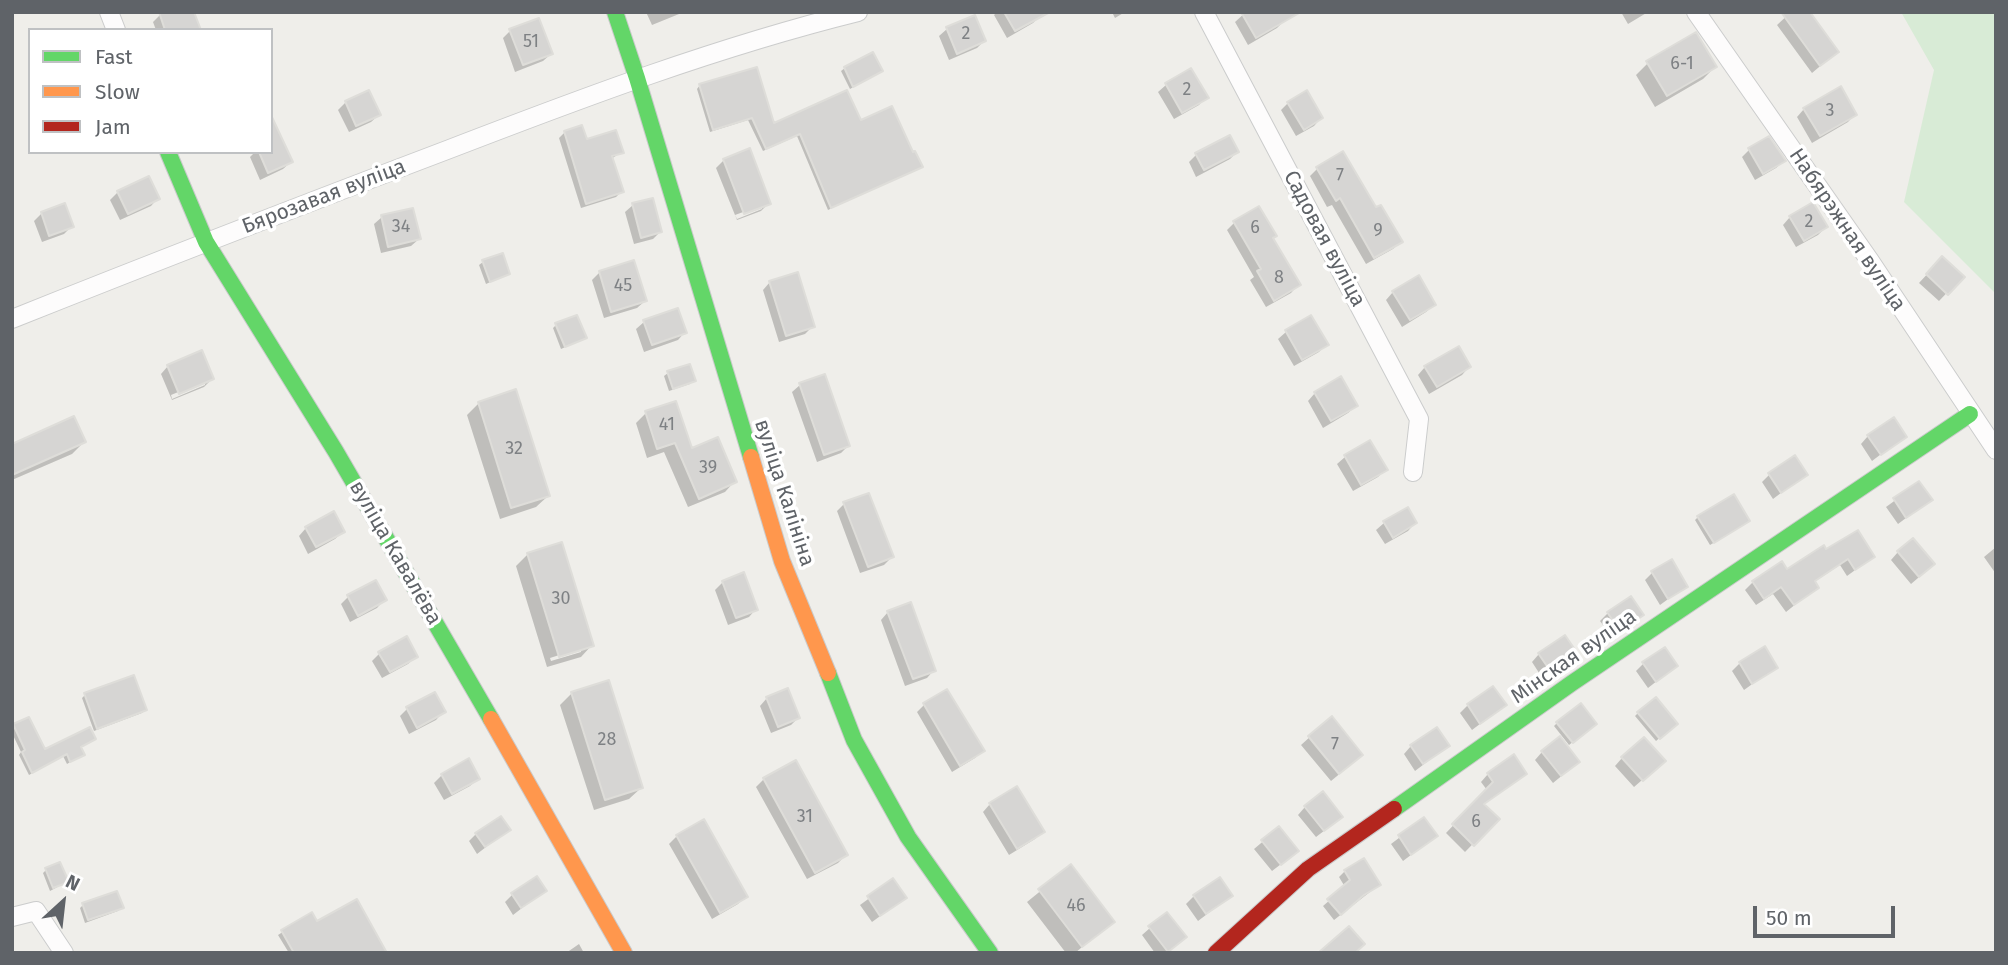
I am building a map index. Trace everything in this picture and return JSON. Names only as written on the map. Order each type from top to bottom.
[{"type":"street","name":"вуліца Калініна","points":[[615,12],[782,561],[854,740],[908,837],[990,953]]},
{"type":"street","name":"Бярозавая вуліца","points":[[12,319],[637,78],[806,25],[858,12]]},
{"type":"street","name":"Садовая вуліца","points":[[1203,12],[1419,419],[1413,472]]},
{"type":"street","name":"Набярэжная вуліца","points":[[1696,12],[1870,261],[1996,450]]},
{"type":"street","name":"вуліца Кавалёва","points":[[169,154],[206,242],[412,580],[624,953]]},
{"type":"street","name":"Мінская вуліца","points":[[1216,953],[1308,869],[1583,676],[1970,414]]},
{"type":"street","points":[[12,917],[36,911],[64,953]]},
{"type":"green space","points":[[1901,12],[1996,12],[1996,294],[1904,202],[1934,70]]},
{"type":"building","points":[[159,12],[194,12],[200,28],[164,28]]},
{"type":"building","points":[[1004,12],[1050,12],[1015,31]]},
{"type":"building","points":[[1241,12],[1301,12],[1256,38]]},
{"type":"building","points":[[1781,12],[1810,12],[1839,52],[1820,66]]},
{"type":"building","points":[[975,15],[986,41],[957,54],[946,27]]},
{"type":"building","points":[[539,18],[553,54],[523,65],[509,29]]},
{"type":"building","points":[[1696,32],[1717,67],[1667,96],[1646,61]]},
{"type":"building","points":[[873,52],[883,71],[853,87],[844,67]]},
{"type":"building","points":[[757,67],[774,123],[847,90],[861,120],[892,106],[913,152],[915,151],[923,167],[831,208],[800,134],[766,149],[752,118],[713,130],[699,84]]},
{"type":"building","points":[[1191,68],[1209,98],[1182,113],[1165,83]]},
{"type":"building","points":[[1841,86],[1857,115],[1820,136],[1803,108]]},
{"type":"building","points":[[369,90],[381,115],[356,126],[345,101]]},
{"type":"building","points":[[1307,90],[1323,118],[1304,130],[1287,102]]},
{"type":"building","points":[[273,119],[293,162],[268,173],[260,154],[273,154]]},
{"type":"building","points":[[582,125],[587,139],[616,130],[624,153],[612,156],[624,192],[586,204],[564,131]]},
{"type":"building","points":[[1230,135],[1239,152],[1204,170],[1195,153]]},
{"type":"building","points":[[1769,136],[1786,161],[1763,174],[1748,148]]},
{"type":"building","points":[[750,148],[771,204],[744,214],[723,159]]},
{"type":"building","points":[[1343,151],[1376,207],[1381,205],[1403,242],[1374,258],[1340,198],[1336,201],[1316,167]]},
{"type":"building","points":[[149,176],[160,199],[128,214],[117,191]]},
{"type":"building","points":[[653,198],[662,232],[641,238],[632,203]]},
{"type":"building","points":[[1813,202],[1828,227],[1804,241],[1789,216]]},
{"type":"building","points":[[65,203],[74,227],[49,236],[41,212]]},
{"type":"building","points":[[1259,206],[1277,236],[1273,238],[1301,285],[1274,301],[1257,271],[1261,269],[1233,221]]},
{"type":"building","points":[[413,208],[421,239],[388,247],[381,215]]},
{"type":"building","points":[[503,253],[510,274],[490,282],[482,260]]},
{"type":"building","points":[[1942,256],[1965,277],[1948,295],[1926,274]]},
{"type":"building","points":[[634,260],[647,301],[611,312],[599,271]]},
{"type":"building","points":[[798,272],[815,327],[786,336],[769,281]]},
{"type":"building","points":[[1419,275],[1436,305],[1410,320],[1392,291]]},
{"type":"building","points":[[678,308],[687,333],[652,345],[643,320]]},
{"type":"building","points":[[577,315],[587,338],[565,347],[555,323]]},
{"type":"building","points":[[1311,315],[1329,345],[1302,360],[1285,330]]},
{"type":"building","points":[[1459,346],[1471,367],[1437,387],[1424,366]]},
{"type":"building","points":[[202,350],[214,379],[179,394],[167,365]]},
{"type":"building","points":[[690,364],[696,381],[673,389],[667,371]]},
{"type":"building","points":[[825,374],[850,446],[824,455],[799,383]]},
{"type":"building","points":[[1341,376],[1358,406],[1331,421],[1314,392]]},
{"type":"building","points":[[516,389],[550,496],[511,508],[478,402]]},
{"type":"building","points":[[676,401],[692,448],[718,437],[737,482],[699,499],[675,443],[657,449],[645,411]]},
{"type":"building","points":[[74,416],[86,442],[12,475],[12,444]]},
{"type":"building","points":[[1894,417],[1907,437],[1881,455],[1867,435]]},
{"type":"building","points":[[1370,440],[1388,470],[1361,485],[1344,455]]},
{"type":"building","points":[[1795,455],[1808,475],[1781,493],[1768,473]]},
{"type":"building","points":[[1919,481],[1933,500],[1906,518],[1893,498]]},
{"type":"building","points":[[869,493],[894,557],[868,567],[843,502]]},
{"type":"building","points":[[1734,494],[1750,521],[1714,543],[1697,516]]},
{"type":"building","points":[[1408,507],[1417,523],[1393,538],[1383,521]]},
{"type":"building","points":[[334,511],[345,532],[316,547],[305,527]]},
{"type":"building","points":[[1858,530],[1875,557],[1855,570],[1848,559],[1815,581],[1819,588],[1794,605],[1781,587],[1764,599],[1752,581],[1782,561],[1787,569],[1824,545],[1826,549]]},
{"type":"building","points":[[1913,538],[1935,564],[1919,577],[1897,551]]},
{"type":"building","points":[[562,542],[594,646],[559,657],[527,553]]},
{"type":"building","points":[[1672,559],[1688,587],[1668,599],[1651,571]]},
{"type":"building","points":[[744,572],[758,610],[736,618],[722,581]]},
{"type":"building","points":[[376,580],[387,600],[358,616],[347,595]]},
{"type":"building","points":[[1631,596],[1644,615],[1620,631],[1607,612]]},
{"type":"building","points":[[911,602],[936,671],[913,679],[887,611]]},
{"type":"building","points":[[1565,635],[1578,654],[1551,672],[1538,653]]},
{"type":"building","points":[[407,636],[418,657],[390,672],[378,652]]},
{"type":"building","points":[[1765,646],[1778,668],[1752,684],[1739,662]]},
{"type":"building","points":[[1665,647],[1678,666],[1656,682],[1642,662]]},
{"type":"building","points":[[134,675],[147,710],[97,729],[84,693]]},
{"type":"building","points":[[609,680],[643,788],[605,800],[571,692]]},
{"type":"building","points":[[1493,686],[1507,705],[1480,724],[1467,704]]},
{"type":"building","points":[[788,688],[800,718],[778,727],[766,697]]},
{"type":"building","points":[[947,689],[985,751],[960,766],[923,703]]},
{"type":"building","points":[[435,692],[446,712],[417,728],[406,707]]},
{"type":"building","points":[[1656,697],[1678,724],[1660,739],[1637,712]]},
{"type":"building","points":[[1581,703],[1597,724],[1573,743],[1556,722]]},
{"type":"building","points":[[1332,716],[1363,755],[1339,774],[1308,736]]},
{"type":"building","points":[[29,717],[45,749],[90,727],[96,739],[81,747],[85,755],[70,762],[67,754],[32,773],[13,724]]},
{"type":"building","points":[[1437,727],[1450,746],[1423,764],[1410,745]]},
{"type":"building","points":[[1560,736],[1580,762],[1561,776],[1541,751]]},
{"type":"building","points":[[1644,737],[1666,761],[1643,781],[1621,757]]},
{"type":"building","points":[[1514,754],[1527,774],[1484,804],[1500,819],[1474,846],[1452,824],[1493,782],[1487,773]]},
{"type":"building","points":[[469,758],[480,779],[452,794],[441,774]]},
{"type":"building","points":[[796,760],[848,855],[815,873],[763,778]]},
{"type":"building","points":[[1017,786],[1045,832],[1017,849],[989,803]]},
{"type":"building","points":[[1323,791],[1343,817],[1324,831],[1304,806]]},
{"type":"building","points":[[501,816],[511,830],[485,847],[475,833]]},
{"type":"building","points":[[1424,817],[1438,836],[1411,855],[1398,835]]},
{"type":"building","points":[[704,819],[748,897],[720,913],[676,835]]},
{"type":"building","points":[[1279,826],[1299,851],[1281,865],[1261,840]]},
{"type":"building","points":[[1364,858],[1381,885],[1364,895],[1341,915],[1327,899],[1350,880],[1344,870]]},
{"type":"building","points":[[60,862],[69,882],[53,888],[45,868]]},
{"type":"building","points":[[1071,864],[1115,922],[1082,947],[1038,889]]},
{"type":"building","points":[[537,876],[547,891],[521,908],[511,893]]},
{"type":"building","points":[[1220,877],[1233,896],[1206,914],[1193,895]]},
{"type":"building","points":[[893,878],[907,898],[880,916],[867,896]]},
{"type":"building","points":[[117,891],[124,908],[88,920],[82,903]]},
{"type":"building","points":[[357,899],[387,953],[294,953],[281,930],[312,912],[317,921]]},
{"type":"building","points":[[1167,912],[1187,937],[1168,952],[1148,926]]},
{"type":"building","points":[[1349,926],[1365,944],[1355,953],[1318,953]]},
{"type":"traffic: fast","points":[[615,12],[751,457]]},
{"type":"traffic: fast","points":[[169,154],[206,242],[336,452],[491,719]]},
{"type":"traffic: fast","points":[[1394,809],[1572,683],[1970,414]]},
{"type":"traffic: fast","points":[[828,673],[854,740],[908,837],[990,953]]},
{"type":"traffic: slow","points":[[751,457],[782,561],[828,673]]},
{"type":"traffic: slow","points":[[491,719],[624,953]]},
{"type":"traffic: jam","points":[[1216,953],[1308,869],[1394,809]]}]
